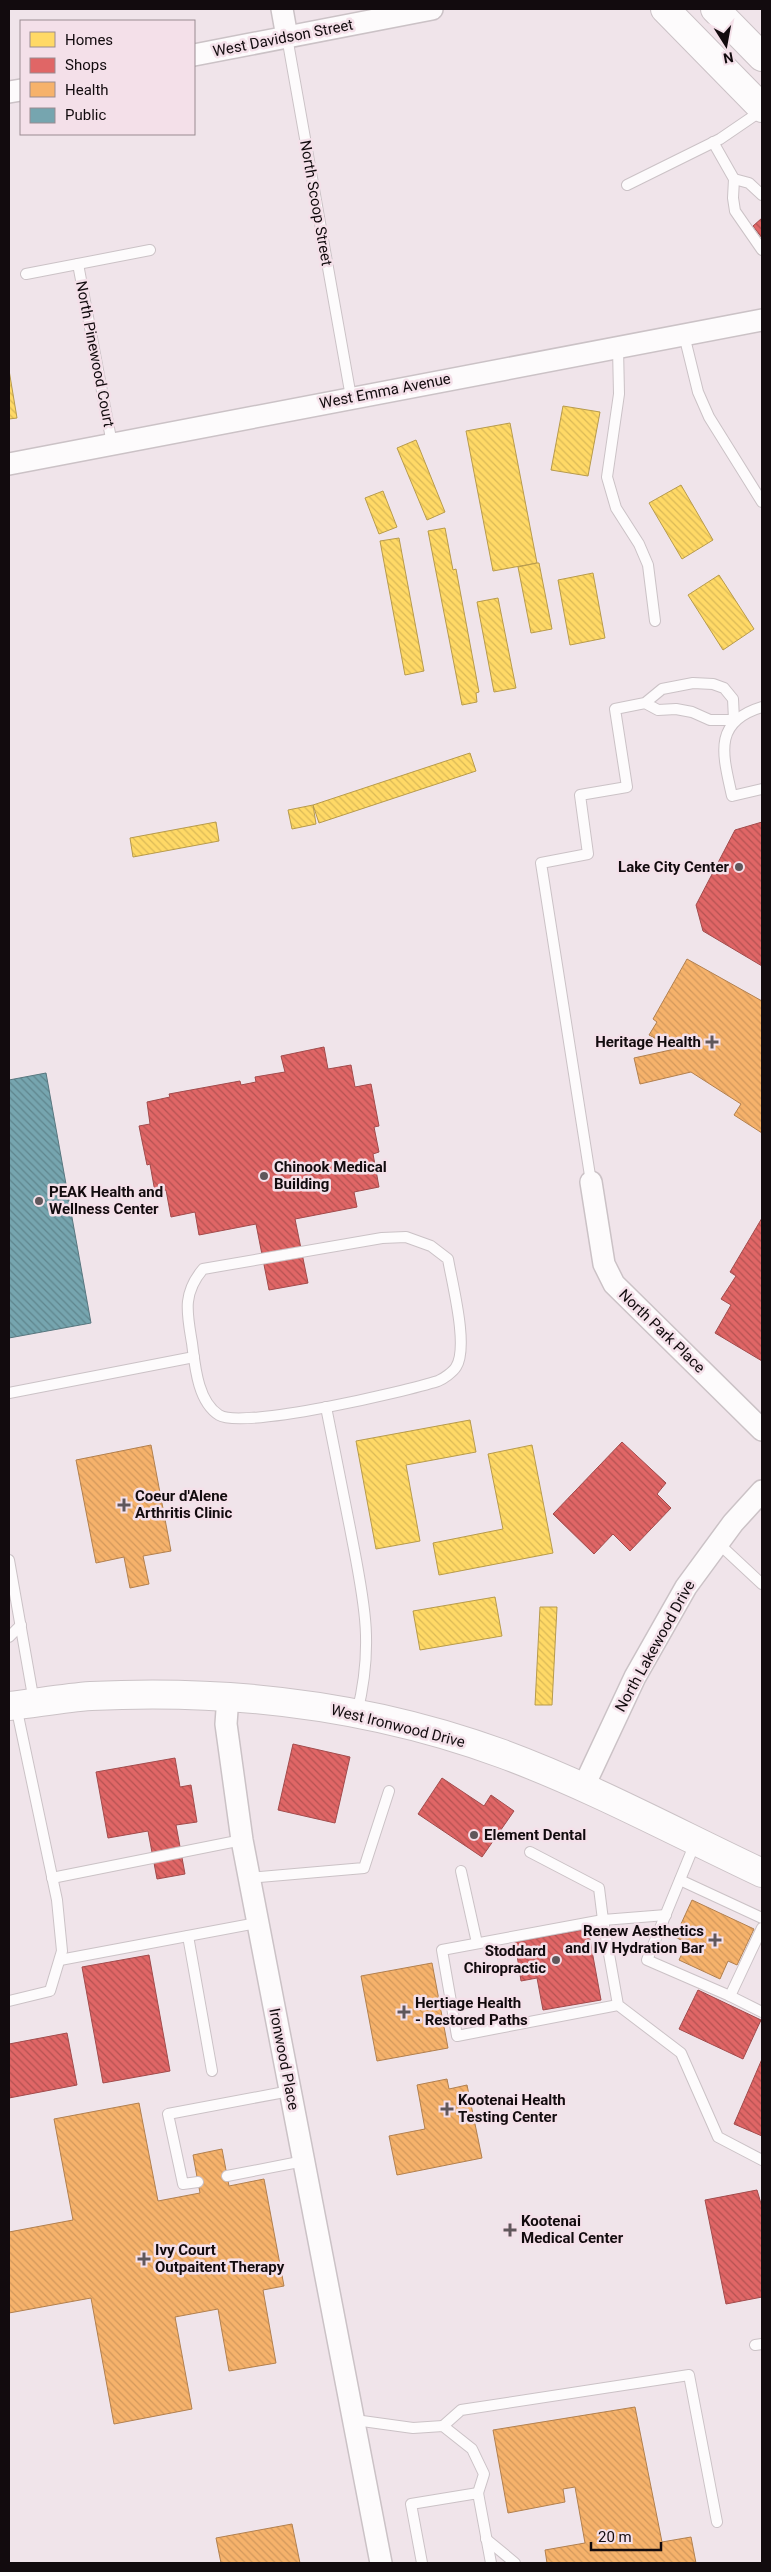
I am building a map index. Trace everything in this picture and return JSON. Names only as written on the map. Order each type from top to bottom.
[{"type":"street","name":"North Scoop Street","points":[[282,9],[287,37]]},
{"type":"street","name":"West Davidson Street","points":[[195,55],[432,9]]},
{"type":"street","points":[[665,9],[762,109]]},
{"type":"street","points":[[714,9],[762,57]]},
{"type":"street","name":"West Emma Avenue","points":[[9,464],[351,397],[762,320]]},
{"type":"street","name":"North Park Place","points":[[592,1182],[604,1264],[614,1284],[762,1430]]},
{"type":"street","name":"North Lakewood Drive","points":[[583,1788],[635,1677],[686,1587],[733,1523],[762,1491]]},
{"type":"street","name":"West Ironwood Drive","points":[[20,1705],[90,1696],[228,1696],[283,1701],[356,1714],[437,1733],[496,1752],[583,1788],[762,1873]]},
{"type":"street","name":"Ironwood Place","points":[[228,1696],[226,1724],[242,1840],[382,2563]]},
{"type":"lane","name":"North Scoop Street","points":[[287,37],[351,397]]},
{"type":"lane","points":[[627,186],[713,142],[739,127],[762,109]]},
{"type":"lane","points":[[713,142],[734,179],[733,198],[735,211],[762,250]]},
{"type":"lane","points":[[734,179],[749,183],[762,195]]},
{"type":"lane","points":[[26,274],[150,250]]},
{"type":"lane","name":"North Pinewood Court","points":[[78,264],[112,444]]},
{"type":"lane","points":[[684,335],[698,392],[709,417],[762,502]]},
{"type":"lane","points":[[618,348],[620,394],[607,477],[609,491],[616,508],[639,544],[648,565],[655,621]]},
{"type":"lane","points":[[592,1182],[541,863],[588,854],[580,795],[627,787],[615,709],[645,703],[662,689],[693,682],[713,684],[724,688],[733,699],[734,720],[725,738],[722,754],[732,796],[762,789]]},
{"type":"lane","points":[[645,703],[658,710],[676,709],[692,712],[710,720],[734,720],[750,710],[762,707]]},
{"type":"lane","points":[[406,1237],[431,1246],[448,1259],[460,1339],[460,1355],[456,1367],[440,1380],[326,1407],[262,1417],[236,1418],[220,1416],[205,1402],[194,1357],[186,1307],[195,1279],[203,1269],[382,1238],[406,1237]]},
{"type":"lane","points":[[9,1393],[194,1357]]},
{"type":"lane","points":[[326,1407],[366,1608],[367,1651],[365,1682],[356,1714]]},
{"type":"lane","points":[[718,1543],[762,1584]]},
{"type":"lane","points":[[9,1560],[21,1625],[20,1705],[52,1878],[62,1951],[50,1991],[9,2001]]},
{"type":"lane","points":[[9,1622],[21,1625]]},
{"type":"lane","points":[[9,1637],[21,1625]]},
{"type":"lane","points":[[249,1878],[364,1868],[388,1791]]},
{"type":"lane","points":[[52,1878],[242,1840]]},
{"type":"lane","points":[[696,1842],[647,1960],[762,2012]]},
{"type":"lane","points":[[530,1852],[600,1888],[603,1920],[618,2005],[681,2053],[718,2137],[762,2160]]},
{"type":"lane","points":[[461,1872],[477,1943]]},
{"type":"lane","points":[[680,1880],[762,1918]]},
{"type":"lane","points":[[618,2005],[457,2036],[442,1950],[603,1920],[666,1915]]},
{"type":"lane","points":[[60,1960],[257,1923]]},
{"type":"lane","points":[[730,1996],[762,1928]]},
{"type":"lane","points":[[188,1936],[212,2071]]},
{"type":"lane","points":[[198,2182],[184,2184],[168,2114],[290,2091]]},
{"type":"lane","points":[[227,2176],[304,2161]]},
{"type":"lane","points":[[355,2420],[414,2428],[443,2426],[462,2410],[689,2375],[717,2522]]},
{"type":"lane","points":[[443,2426],[472,2450],[484,2474],[478,2493],[491,2563]]},
{"type":"lane","points":[[422,2563],[411,2504],[478,2493]]},
{"type":"lane","points":[[486,2539],[515,2563]]},
{"type":"building: Homes","points":[[9,370],[17,418],[9,419]]},
{"type":"building: Homes","points":[[563,406],[600,412],[588,476],[551,470]]},
{"type":"building: Homes","points":[[510,423],[537,563],[493,571],[466,431]]},
{"type":"building: Homes","points":[[416,440],[445,512],[427,520],[397,448]]},
{"type":"building: Homes","points":[[681,485],[713,540],[682,559],[649,503]]},
{"type":"building: Homes","points":[[383,491],[397,527],[379,534],[365,498]]},
{"type":"building: Homes","points":[[445,528],[453,570],[456,569],[479,692],[476,693],[477,702],[462,705],[428,531]]},
{"type":"building: Homes","points":[[399,538],[424,671],[405,675],[380,541]]},
{"type":"building: Homes","points":[[539,563],[552,629],[531,633],[518,567]]},
{"type":"building: Homes","points":[[593,573],[605,638],[570,645],[558,580]]},
{"type":"building: Homes","points":[[719,575],[754,629],[723,650],[688,595]]},
{"type":"building: Homes","points":[[498,598],[516,688],[494,692],[477,602]]},
{"type":"building: Homes","points":[[470,753],[476,771],[319,823],[313,805]]},
{"type":"building: Homes","points":[[313,805],[316,824],[292,829],[288,810]]},
{"type":"building: Homes","points":[[216,822],[219,841],[133,857],[130,838]]},
{"type":"building: Homes","points":[[470,1420],[476,1452],[406,1465],[420,1541],[376,1549],[356,1441]]},
{"type":"building: Homes","points":[[532,1445],[553,1553],[439,1575],[433,1543],[503,1529],[488,1454]]},
{"type":"building: Homes","points":[[495,1597],[502,1636],[420,1650],[413,1611]]},
{"type":"building: Homes","points":[[540,1607],[557,1607],[552,1705],[535,1705]]},
{"type":"building: Shops","points":[[762,218],[762,238],[753,226]]},
{"type":"building: Shops","name":"Lake City Center","points":[[762,822],[762,966],[703,931],[696,905],[735,830]]},
{"type":"building: Shops","name":"Chinook Medical Building","points":[[324,1047],[328,1069],[351,1065],[355,1087],[371,1084],[379,1126],[374,1127],[379,1152],[373,1154],[379,1187],[354,1192],[357,1207],[295,1219],[308,1283],[269,1290],[256,1224],[199,1235],[195,1212],[171,1217],[166,1190],[155,1192],[150,1164],[147,1165],[139,1126],[150,1124],[147,1102],[170,1097],[169,1094],[240,1081],[241,1085],[256,1082],[255,1077],[285,1072],[281,1056]]},
{"type":"building: Shops","points":[[762,1218],[762,1361],[715,1333],[731,1305],[721,1299],[736,1276],[730,1272]]},
{"type":"building: Shops","points":[[622,1442],[666,1483],[657,1494],[671,1508],[630,1551],[613,1534],[594,1554],[553,1514]]},
{"type":"building: Shops","points":[[293,1744],[350,1757],[335,1823],[278,1810]]},
{"type":"building: Shops","points":[[175,1758],[180,1787],[191,1785],[197,1822],[176,1825],[185,1874],[157,1879],[148,1831],[108,1838],[96,1772]]},
{"type":"building: Shops","name":"Element Dental","points":[[442,1778],[484,1806],[491,1795],[514,1811],[482,1857],[418,1814]]},
{"type":"building: Shops","name":"Stoddard Chiropractic","points":[[588,1929],[601,2000],[543,2010],[537,1978],[521,1981],[515,1942]]},
{"type":"building: Shops","points":[[149,1955],[170,2071],[103,2083],[82,1967]]},
{"type":"building: Shops","points":[[698,1990],[761,2020],[743,2059],[679,2029]]},
{"type":"building: Shops","points":[[67,2033],[77,2085],[9,2098],[9,2044]]},
{"type":"building: Shops","points":[[762,2059],[762,2136],[734,2124]]},
{"type":"building: Shops","points":[[757,2190],[762,2207],[762,2297],[726,2304],[705,2200]]},
{"type":"building: Health","name":"Heritage Health","points":[[687,959],[762,1001],[762,1133],[734,1115],[741,1104],[691,1072],[640,1084],[634,1058],[675,1049],[649,1035],[657,1022],[653,1019]]},
{"type":"building: Health","name":"Coeur d'Alene Arthritis Clinic","points":[[151,1445],[171,1551],[143,1556],[149,1584],[130,1588],[124,1557],[96,1563],[76,1460]]},
{"type":"building: Health","name":"Renew Aesthetics and IV Hydration Bar","points":[[692,1900],[754,1929],[737,1965],[728,1961],[720,1979],[679,1960],[687,1943],[675,1937]]},
{"type":"building: Health","name":"Hertiage Health - Restored Paths","points":[[432,1963],[448,2048],[377,2061],[361,1976]]},
{"type":"building: Health","name":"Kootenai Health Testing Center","points":[[447,2079],[449,2089],[467,2085],[482,2158],[397,2175],[389,2136],[425,2129],[417,2085]]},
{"type":"building: Health","name":"Ivy Court Outpaitent Therapy","points":[[139,2103],[158,2201],[200,2193],[193,2155],[222,2149],[229,2186],[264,2179],[284,2286],[263,2290],[276,2363],[229,2371],[218,2309],[175,2317],[192,2409],[114,2424],[91,2298],[9,2313],[9,2232],[73,2220],[54,2119]]},
{"type":"building: Health","points":[[635,2407],[662,2542],[691,2537],[696,2563],[547,2563],[545,2550],[585,2543],[575,2487],[563,2489],[565,2502],[508,2513],[493,2430]]},
{"type":"building: Health","points":[[292,2524],[300,2563],[221,2563],[216,2538]]},
{"type":"building: Public","name":"PEAK Health and Wellness Center","points":[[46,1073],[91,1323],[9,1338],[9,1080]]},
{"type":"place","name":"Lake City Center","points":[[739,867]]},
{"type":"place","name":"Heritage Health","points":[[712,1042]]},
{"type":"place","name":"Chinook Medical Building","points":[[264,1176]]},
{"type":"place","name":"PEAK Health and Wellness Center","points":[[39,1201]]},
{"type":"place","name":"Coeur d'Alene Arthritis Clinic","points":[[124,1505]]},
{"type":"place","name":"Element Dental","points":[[474,1835]]},
{"type":"place","name":"Renew Aesthetics and IV Hydration Bar","points":[[715,1940]]},
{"type":"place","name":"Stoddard Chiropractic","points":[[556,1960]]},
{"type":"place","name":"Hertiage Health - Restored Paths","points":[[404,2012]]},
{"type":"place","name":"Kootenai Health Testing Center","points":[[447,2109]]},
{"type":"place","name":"Kootenai Medical Center","points":[[510,2230]]},
{"type":"place","name":"Ivy Court Outpaitent Therapy","points":[[144,2259]]}]
